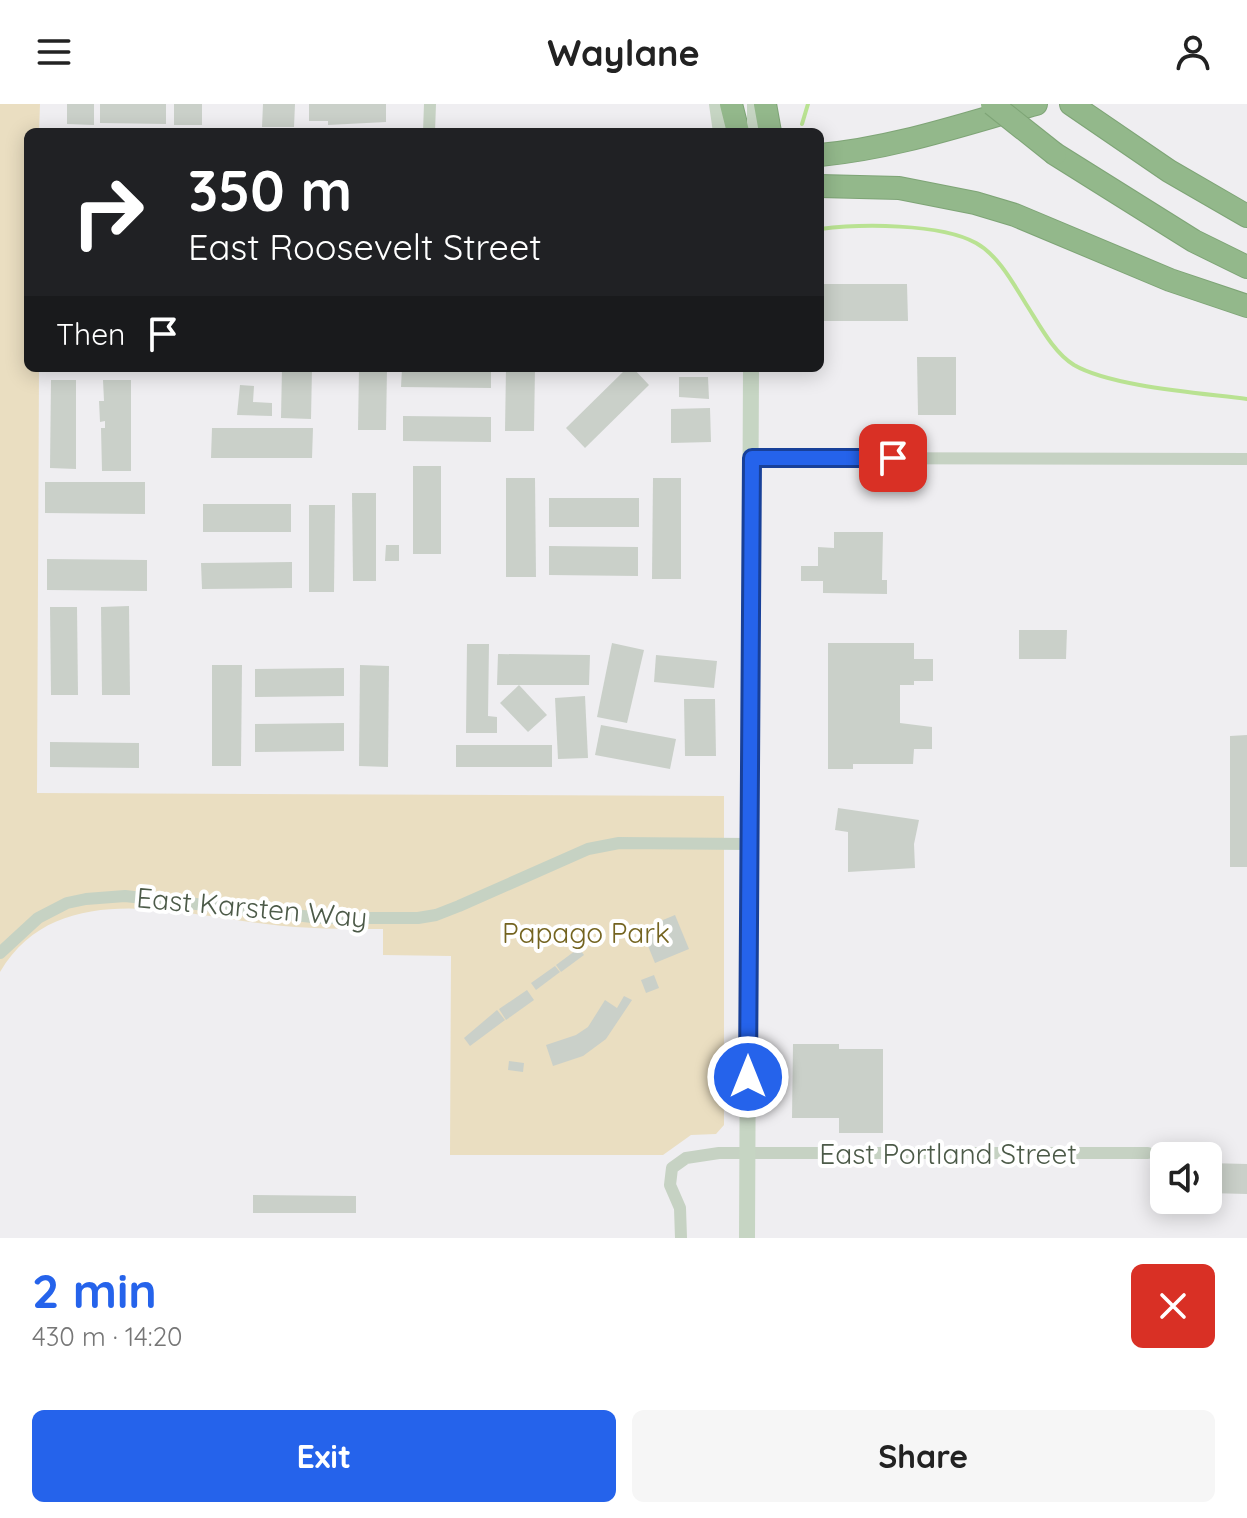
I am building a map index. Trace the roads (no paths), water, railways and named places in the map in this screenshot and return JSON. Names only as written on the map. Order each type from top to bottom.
[{"type":"highway","points":[[731,104],[737,128]]},
{"type":"highway","points":[[765,104],[769,128]]},
{"type":"highway","points":[[992,104],[1055,154],[1182,234],[1247,267]]},
{"type":"highway","points":[[824,154],[892,145],[1036,104]]},
{"type":"highway","points":[[1071,104],[1103,129],[1247,216]]},
{"type":"highway","points":[[824,187],[899,188],[975,203],[1015,215],[1170,280],[1247,306]]},
{"type":"main road","points":[[717,104],[720,128]]},
{"type":"main road","points":[[755,104],[755,128]]},
{"type":"main road","points":[[747,1238],[751,372]]},
{"type":"street","points":[[429,128],[430,104]]},
{"type":"street","points":[[752,458],[1247,459]]},
{"type":"street","name":"East Karsten Way","points":[[0,953],[38,918],[67,903],[86,899],[125,896],[321,918],[418,918],[459,906],[588,849],[619,843],[748,844]]},
{"type":"street","name":"East Portland Street","points":[[681,1238],[680,1208],[670,1185],[672,1168],[686,1158],[719,1153],[1148,1153]]},
{"type":"waterway","points":[[802,124],[808,104]]},
{"type":"waterway","points":[[824,229],[856,226],[921,228],[961,236],[984,248],[998,262],[1047,337],[1059,353],[1074,365],[1090,373],[1134,384],[1247,399]]},
{"type":"park label","name":"Papago Park","points":[[586,932]]}]
